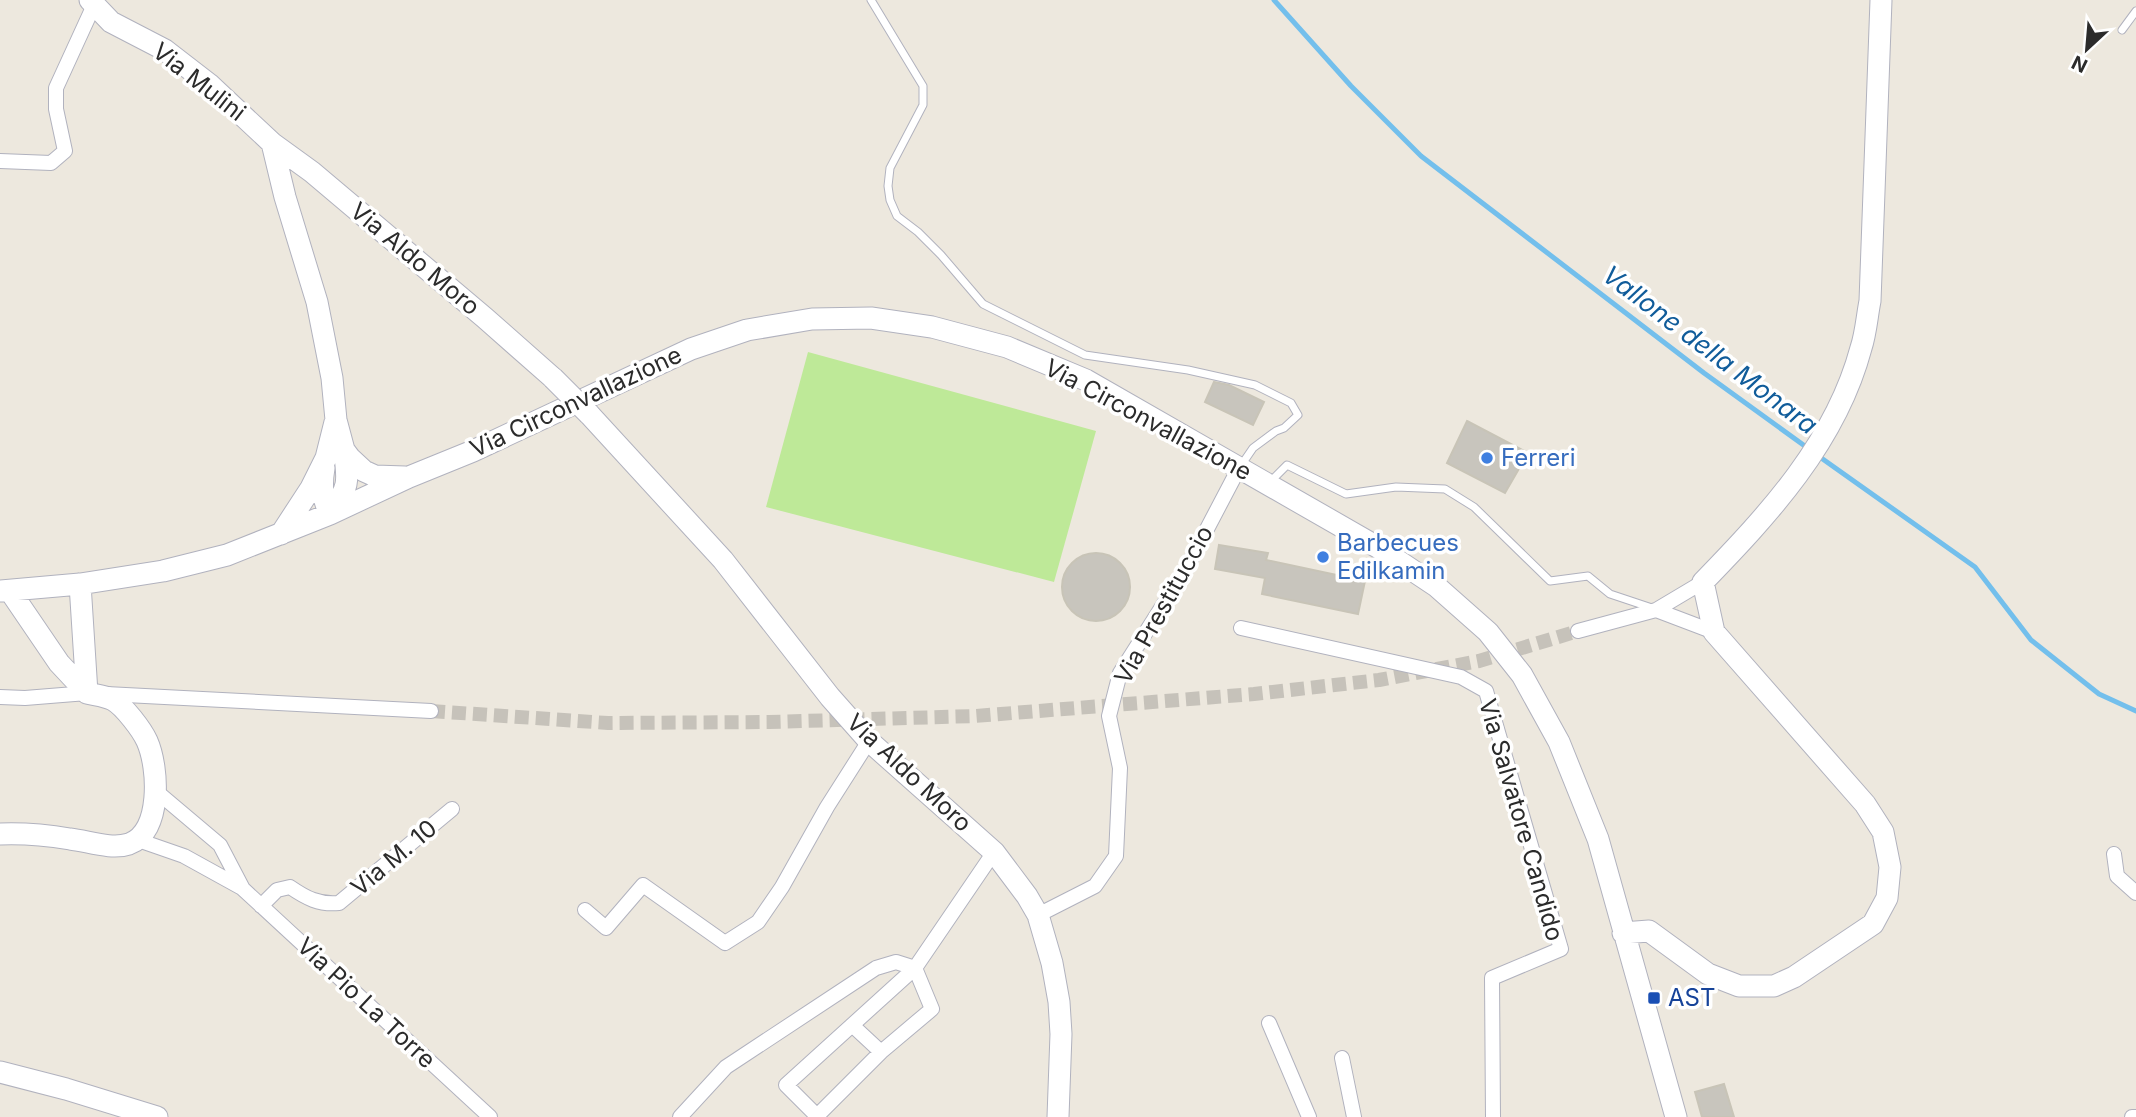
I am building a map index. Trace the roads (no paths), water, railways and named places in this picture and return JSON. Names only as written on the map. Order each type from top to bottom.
[{"type":"street","name":"Via Mulini","points":[[92,2],[111,22],[165,50],[209,84],[272,143]]},
{"type":"street","points":[[0,161],[51,163],[65,150],[56,109],[56,89],[92,2]]},
{"type":"street","points":[[1578,631],[1656,610],[1703,582],[1782,496],[1821,440],[1838,410],[1861,348],[1870,300],[1885,4]]},
{"type":"street","points":[[272,143],[285,197],[317,302],[332,379],[336,420],[335,454],[281,534]]},
{"type":"street","name":"Via Aldo Moro","points":[[272,143],[312,172],[553,378],[723,559],[830,697],[869,741],[994,852],[1027,895],[1038,915],[1052,964],[1059,1002],[1058,1117]]},
{"type":"street","name":"Via Circonvallazione","points":[[5,591],[80,584],[163,571],[227,555],[330,514],[473,451],[702,345],[747,330],[812,319],[871,318],[932,327],[1007,347],[1086,380],[1379,548],[1436,586],[1488,632],[1522,675],[1559,742],[1598,839],[1676,1117]]},
{"type":"street","points":[[335,454],[350,458],[364,471],[375,476],[409,477]]},
{"type":"street","points":[[330,514],[345,493],[348,474],[335,454]]},
{"type":"street","name":"Via Prestituccio","points":[[1038,915],[1095,887],[1116,856],[1120,768],[1109,716],[1121,673],[1186,569],[1239,468]]},
{"type":"street","points":[[1703,582],[1714,632]]},
{"type":"street","points":[[80,584],[87,693]]},
{"type":"street","points":[[0,834],[29,833],[107,845],[126,845],[138,840],[151,820],[156,791],[153,761],[147,740],[134,720],[114,700],[87,693],[59,663],[5,591]]},
{"type":"street","points":[[1623,933],[1649,931],[1708,974],[1739,986],[1774,985],[1794,977],[1873,925],[1887,898],[1890,867],[1883,832],[1865,804],[1714,632],[1656,610]]},
{"type":"street","name":"Via Salvatore Candido","points":[[1241,628],[1461,677],[1486,691],[1561,948],[1492,978],[1493,1117]]},
{"type":"street","points":[[0,697],[25,698],[87,693],[431,711]]},
{"type":"street","points":[[585,910],[606,928],[643,885],[725,943],[758,922],[782,887],[827,807],[869,741]]},
{"type":"street","points":[[156,791],[220,845],[242,888]]},
{"type":"street","name":"Via M. 10","points":[[261,906],[277,890],[290,887],[325,905],[339,904],[452,809]]},
{"type":"street","points":[[138,840],[184,856],[242,888]]},
{"type":"street","points":[[680,1117],[726,1067],[876,968],[897,962],[915,968],[932,1009],[881,1052],[817,1116],[786,1085],[915,968],[994,852]]},
{"type":"street","points":[[2114,854],[2117,876],[2136,893]]},
{"type":"street","name":"Via Pio La Torre","points":[[242,888],[489,1117]]},
{"type":"street","points":[[1269,1023],[1309,1117]]},
{"type":"street","points":[[852,1025],[881,1052]]},
{"type":"street","points":[[1342,1058],[1354,1117]]},
{"type":"street","points":[[0,1072],[157,1117]]},
{"type":"lane","points":[[871,0],[923,86],[923,105],[890,168],[890,200],[897,216],[941,255],[983,304],[1085,355],[1188,370],[1255,385],[1291,403],[1298,415],[1284,428],[1276,430],[1253,448],[1239,468]]},
{"type":"lane","points":[[2122,30],[2136,11]]},
{"type":"lane","points":[[1268,484],[1287,465],[1346,494],[1396,487],[1445,489],[1474,507],[1550,581],[1588,576],[1610,594],[1656,610]]},
{"type":"waterway","name":"Vallone della Monara","points":[[1274,0],[1351,86],[1421,156],[1704,373],[1809,449]]},
{"type":"waterway","name":"Vallone della Monara","points":[[1817,455],[1975,567],[2031,640],[2099,694],[2136,711]]},
{"type":"tunnel","points":[[431,711],[608,723],[975,716],[1254,694],[1379,680],[1479,661],[1578,631]]},
{"type":"place","name":"Ferreri","points":[[1487,458]]},
{"type":"place","name":"Barbecues Edilkamin","points":[[1323,557]]},
{"type":"place","name":"AST","points":[[1654,998]]}]
